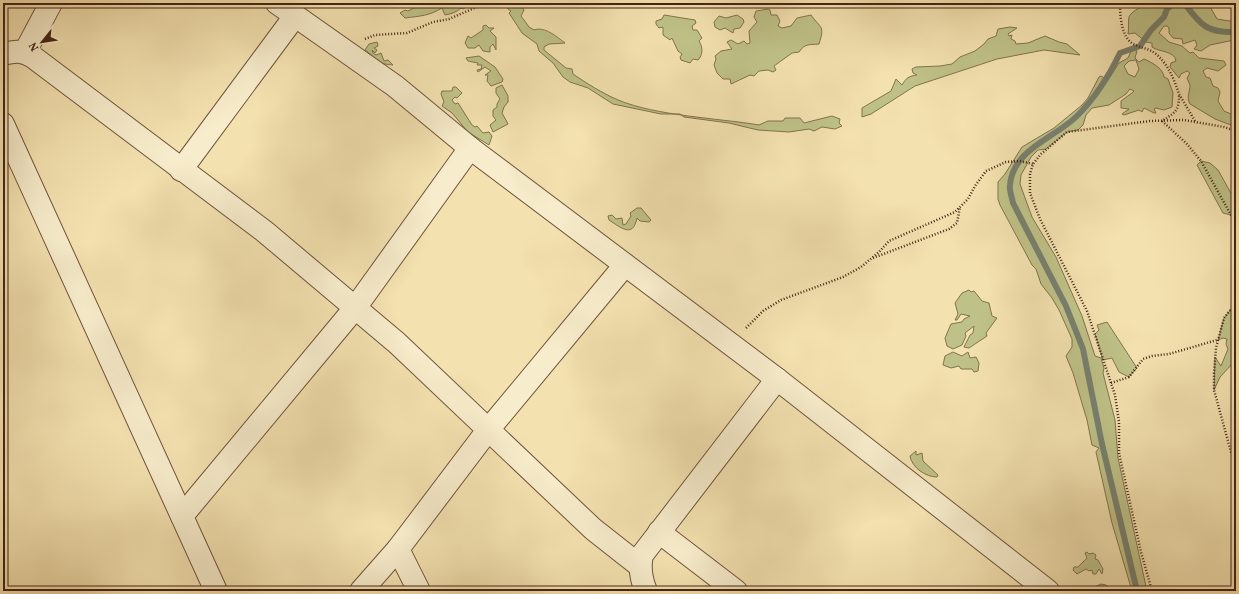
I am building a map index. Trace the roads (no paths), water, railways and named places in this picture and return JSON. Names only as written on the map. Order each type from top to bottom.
[{"type":"street","points":[[25,52],[51,3]]},
{"type":"street","points":[[277,3],[395,86],[470,148],[777,379],[1048,591]]},
{"type":"street","points":[[181,170],[295,16]]},
{"type":"street","points":[[3,54],[16,51],[25,52],[264,231],[397,343],[593,529],[640,566]]},
{"type":"street","points":[[3,124],[216,591]]},
{"type":"street","points":[[182,516],[355,308],[470,148]]},
{"type":"street","points":[[360,591],[398,549],[488,430],[625,265]]},
{"type":"street","points":[[646,591],[642,581],[640,566],[642,555],[777,379]]},
{"type":"street","points":[[659,532],[736,591]]},
{"type":"street","points":[[398,549],[419,591]]},
{"type":"waterway","points":[[1182,3],[1185,4],[1196,18],[1206,27],[1218,31],[1236,32]]},
{"type":"waterway","points":[[1137,591],[1102,444],[1083,349],[1066,306],[1013,203],[1010,187],[1013,173],[1019,162],[1036,145],[1068,124],[1084,109],[1101,86],[1120,53],[1140,46],[1151,30],[1164,17],[1167,9],[1172,5],[1185,4]]}]
